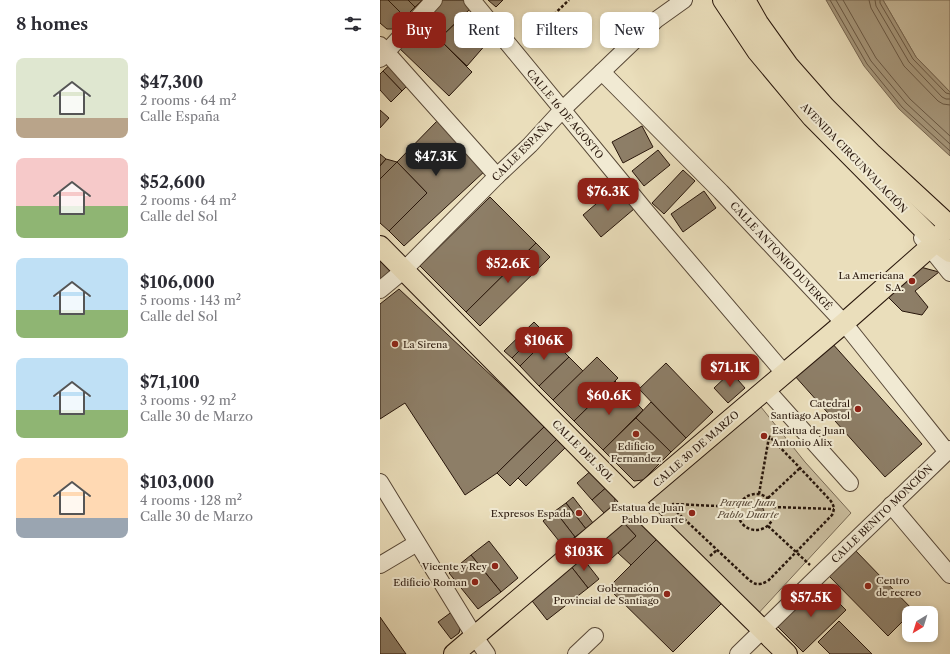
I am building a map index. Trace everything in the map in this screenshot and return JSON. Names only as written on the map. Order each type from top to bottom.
[{"type":"main road","name":"AVENIDA CIRCUNVALACIÓN","points":[[724,0],[757,51],[812,117],[890,195],[938,247]]},
{"type":"main road","name":"AVENIDA CIRCUNVALACIÓN","points":[[745,0],[758,23],[788,65],[825,107],[871,153],[950,226]]},
{"type":"main road","name":"CALLE 30 DE MARZO","points":[[454,654],[844,323],[938,247],[950,226]]},
{"type":"main road","name":"CALLE DEL SOL","points":[[380,246],[633,502],[787,654]]},
{"type":"street","points":[[434,0],[382,52],[497,176]]},
{"type":"street","name":"CALLE 16 DE AGOSTO","points":[[472,0],[645,210],[784,374]]},
{"type":"street","name":"CALLE ESPAÑA","points":[[380,290],[404,270],[497,176],[530,145],[562,110],[656,20],[684,0]]},
{"type":"street","name":"CALLE ANTONIO DUVERGÉ","points":[[602,72],[721,192],[844,323],[948,451]]},
{"type":"street","points":[[938,247],[950,273]]},
{"type":"street","points":[[766,389],[850,483]]},
{"type":"street","name":"CALLE BENITO MONCIÓN","points":[[738,654],[948,451]]},
{"type":"street","points":[[381,486],[487,654]]},
{"type":"street","points":[[891,505],[950,575]]},
{"type":"street","points":[[380,565],[417,543]]},
{"type":"street","points":[[576,654],[595,636]]},
{"type":"path","points":[[514,52],[569,0]]},
{"type":"path","points":[[739,507],[673,504],[675,510],[752,582],[762,584],[768,581],[832,515],[834,506],[769,436],[759,494]]},
{"type":"path","points":[[768,498],[800,468]]},
{"type":"path","points":[[759,494],[768,498],[774,507],[773,517],[768,526],[764,529],[754,530],[741,522],[738,512],[739,507],[748,496],[759,494]]},
{"type":"path","points":[[774,507],[834,509]]},
{"type":"path","points":[[768,526],[820,574]]},
{"type":"green space","points":[[883,0],[950,0],[950,92],[916,57]]},
{"type":"green space","name":"Parque Juan Pablo Duarte","points":[[757,402],[805,462],[851,513],[755,617],[649,512],[648,498]]},
{"type":"water","points":[[826,0],[883,0],[916,57],[950,92],[950,156],[899,109],[864,66]]},
{"type":"building","points":[[380,0],[388,0],[400,12],[392,12],[392,29],[387,29],[380,23]]},
{"type":"building","points":[[388,0],[408,0],[415,7],[410,12],[400,12]]},
{"type":"building","points":[[408,0],[422,0],[415,7]]},
{"type":"building","points":[[442,0],[465,0],[472,7],[467,12],[454,12],[454,24],[446,32],[446,12],[430,12]]},
{"type":"building","points":[[488,0],[503,0],[496,7]]},
{"type":"building","points":[[454,25],[454,48],[483,48],[467,66],[446,46],[446,32]]},
{"type":"building","points":[[446,46],[472,72],[449,96],[399,48],[446,48]]},
{"type":"building","points":[[393,62],[411,82],[402,91],[383,71]]},
{"type":"building","points":[[383,71],[402,91],[391,102],[380,90],[380,74]]},
{"type":"building","points":[[380,110],[389,118],[380,128]]},
{"type":"building","points":[[439,119],[486,170],[404,246],[389,231],[427,193],[397,162]]},
{"type":"building","points":[[642,126],[653,147],[623,163],[612,142]]},
{"type":"building","points":[[658,150],[670,165],[644,186],[632,171]]},
{"type":"building","points":[[380,154],[386,159],[380,166]]},
{"type":"building","points":[[386,159],[397,162],[380,179],[380,166]]},
{"type":"building","points":[[397,162],[427,193],[389,231],[380,223],[380,179]]},
{"type":"building","points":[[683,170],[695,181],[664,214],[652,203]]},
{"type":"building","points":[[616,187],[634,209],[601,237],[583,215]]},
{"type":"building","points":[[704,191],[716,208],[683,232],[671,214]]},
{"type":"building","points":[[490,197],[536,243],[466,312],[420,266]]},
{"type":"building","points":[[536,243],[550,257],[480,326],[466,312]]},
{"type":"building","points":[[380,260],[390,271],[380,280]]},
{"type":"building","name":"La Americana S.A.","points":[[913,265],[939,272],[915,291],[928,307],[922,315],[902,311],[884,293]]},
{"type":"building","name":"La Sirena","points":[[399,289],[545,426],[497,473],[465,495],[405,403],[380,419],[380,304]]},
{"type":"building","points":[[534,322],[541,329],[512,358],[504,351]]},
{"type":"building","points":[[541,329],[549,337],[520,366],[512,358]]},
{"type":"building","points":[[549,337],[569,357],[539,386],[520,366]]},
{"type":"building","name":"Catedral Santiago Apostol","points":[[831,342],[922,444],[885,477],[794,375]]},
{"type":"building","points":[[569,357],[583,371],[553,400],[539,386]]},
{"type":"building","points":[[597,357],[618,378],[574,421],[553,400]]},
{"type":"building","points":[[666,363],[713,412],[686,438],[639,389]]},
{"type":"building","points":[[731,372],[745,388],[728,403],[714,388]]},
{"type":"building","points":[[615,381],[643,410],[603,450],[574,421]]},
{"type":"building","points":[[651,402],[686,438],[671,452],[636,418]]},
{"type":"building","name":"Edificio Fernandez","points":[[636,418],[671,452],[643,480],[634,481],[603,450]]},
{"type":"building","points":[[545,426],[557,439],[510,486],[497,473]]},
{"type":"building","points":[[557,439],[566,447],[526,486],[518,478]]},
{"type":"building","points":[[594,468],[609,485],[592,500],[577,483]]},
{"type":"building","points":[[609,485],[615,492],[615,504],[605,514],[592,500]]},
{"type":"building","name":"Expresos Espada","points":[[573,497],[593,523],[586,529],[566,503]]},
{"type":"building","points":[[566,503],[586,529],[575,537],[555,511]]},
{"type":"building","points":[[754,505],[760,505],[764,509],[764,515],[760,519],[754,519],[750,515],[750,509]]},
{"type":"building","points":[[555,511],[575,537],[563,546],[543,521]]},
{"type":"building","points":[[636,511],[661,535],[631,565],[618,553],[636,536],[623,522]]},
{"type":"building","points":[[623,522],[636,536],[611,559],[598,545]]},
{"type":"building","name":"Gobernación Provincial de Santiago","points":[[661,535],[726,599],[673,652],[608,588]]},
{"type":"building","name":"Vicente y Rey","points":[[489,541],[518,578],[501,592],[471,555]]},
{"type":"building","points":[[854,549],[909,606],[902,606],[902,622],[888,636],[828,575]]},
{"type":"building","name":"Edificio Roman","points":[[471,555],[501,592],[478,609],[449,573]]},
{"type":"building","points":[[581,556],[599,579],[588,588],[570,565]]},
{"type":"building","points":[[570,565],[588,588],[547,620],[529,597]]},
{"type":"building","points":[[819,583],[846,610],[803,652],[776,625]]},
{"type":"building","points":[[453,611],[462,622],[459,633],[451,639],[438,622]]},
{"type":"building","points":[[380,617],[406,654],[380,654]]},
{"type":"building","points":[[839,621],[872,654],[830,654],[818,642]]},
{"type":"place","name":"La Americana S.A.","points":[[912,281]]},
{"type":"place","name":"La Sirena","points":[[395,344]]},
{"type":"place","name":"Catedral Santiago Apostol","points":[[858,409]]},
{"type":"place","name":"Edificio Fernandez","points":[[636,434]]},
{"type":"place","name":"Estatua de Juan Antonio Alix","points":[[764,436]]},
{"type":"place","name":"Expresos Espada","points":[[579,513]]},
{"type":"place","name":"Estatua de Juan Pablo Duarte","points":[[692,513]]},
{"type":"place","name":"Vicente y Rey","points":[[495,566]]},
{"type":"place","name":"Edificio Roman","points":[[475,582]]},
{"type":"place","name":"Centro de recreo","points":[[868,586]]},
{"type":"place","name":"Gobernación Provincial de Santiago","points":[[667,594]]}]
